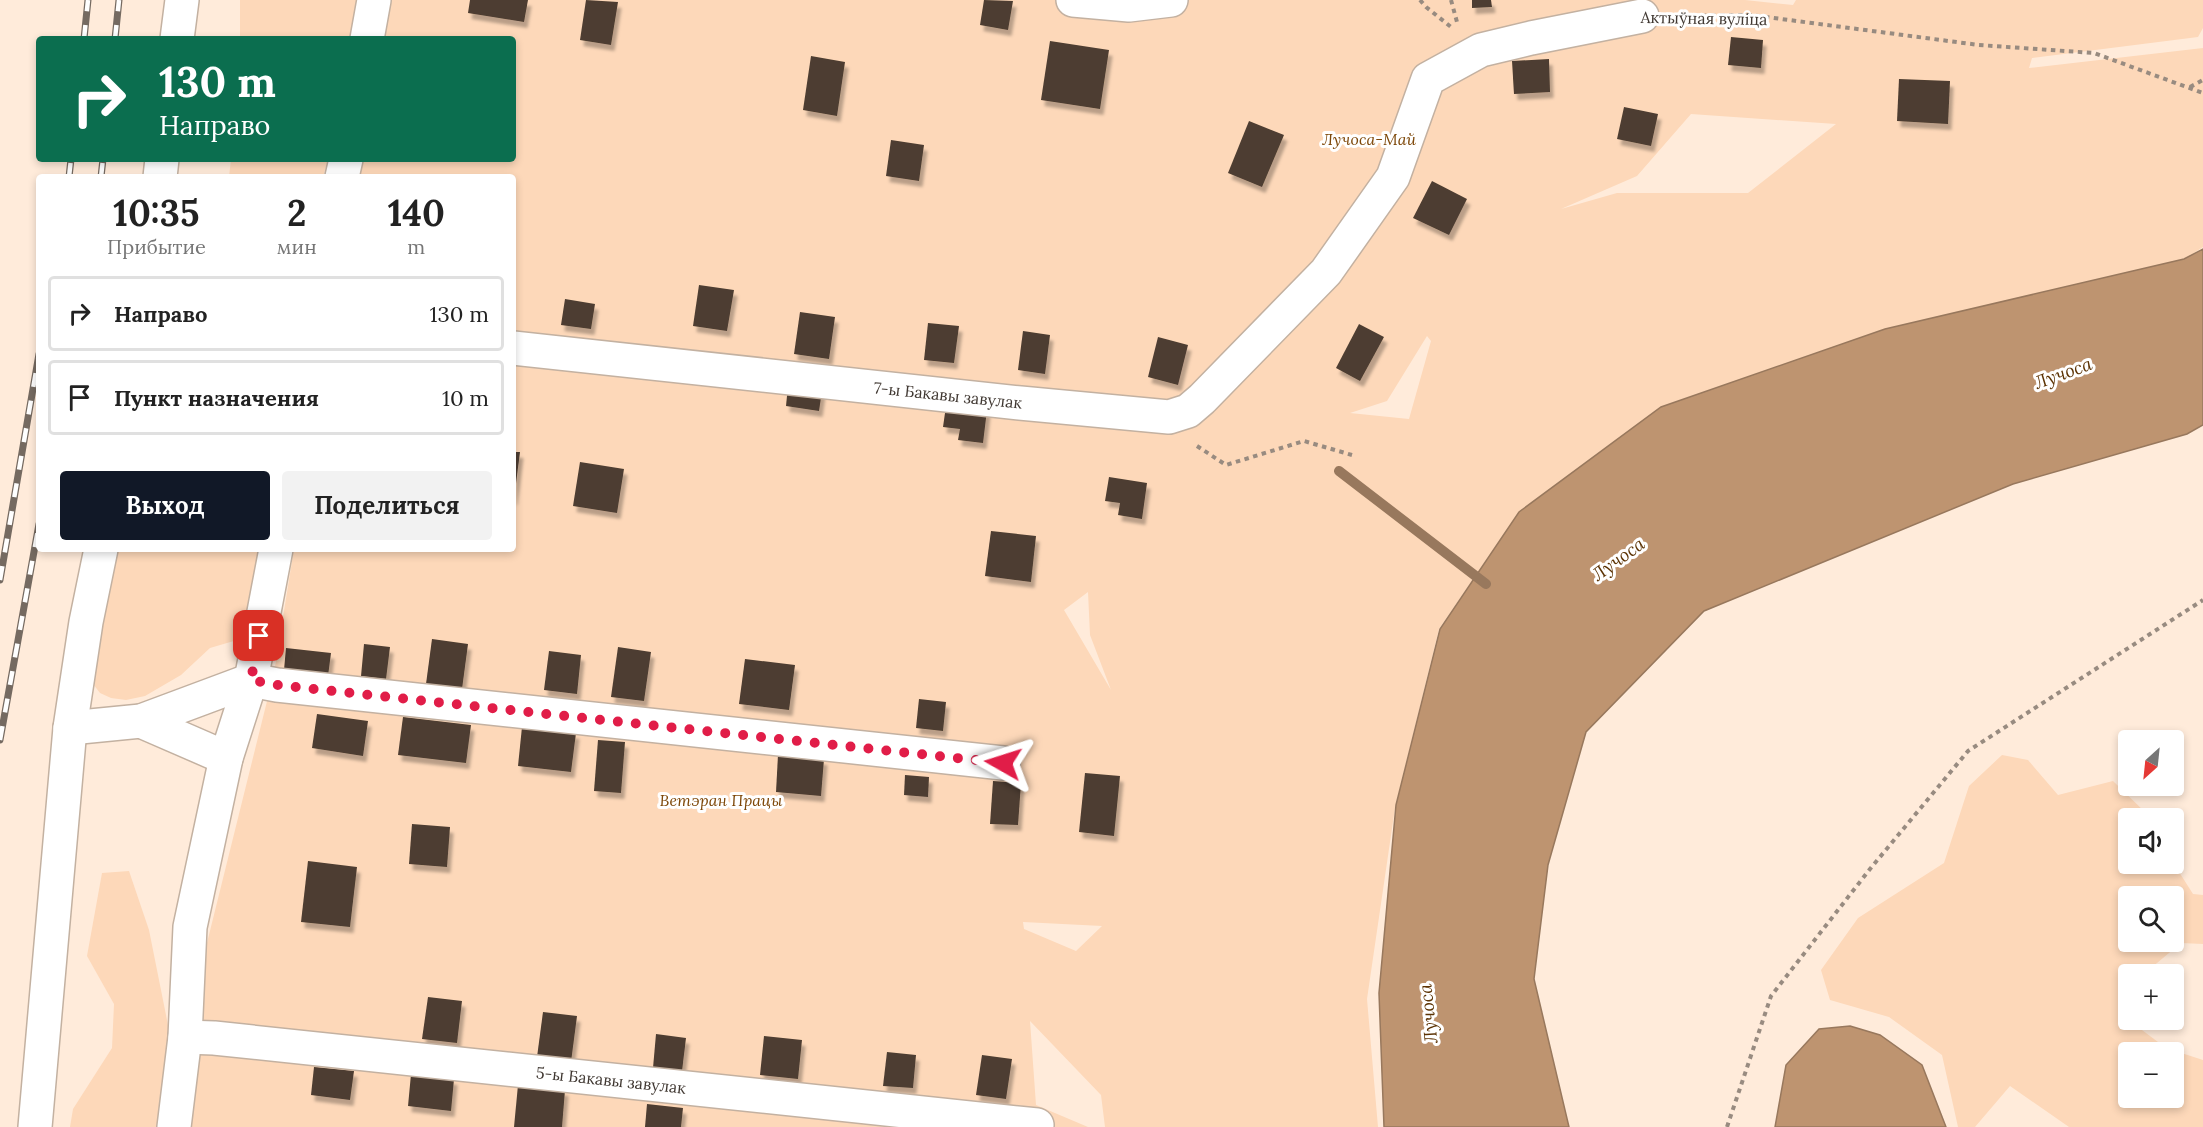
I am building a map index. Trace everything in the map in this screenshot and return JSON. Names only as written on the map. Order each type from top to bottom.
[{"type":"street","points":[[177,36],[182,0]]},
{"type":"street","points":[[368,36],[374,0]]},
{"type":"street","points":[[1073,0],[1129,5],[1171,0]]},
{"type":"street","name":"Актыўная вуліца","points":[[1326,272],[1393,177],[1428,79],[1481,50],[1642,16]]},
{"type":"street","name":"7-ы Бакавы завулак","points":[[516,348],[1168,417],[1188,411],[1202,399],[1326,272]]},
{"type":"street","points":[[35,1127],[70,728],[86,622],[100,552]]},
{"type":"street","points":[[174,1127],[185,1037],[190,927],[226,758],[251,680],[275,552]]},
{"type":"street","points":[[70,728],[141,721],[251,680],[1003,763]]},
{"type":"street","points":[[141,721],[226,758]]},
{"type":"street","name":"5-ы Бакавы завулак","points":[[185,1037],[226,1039],[1037,1125]]},
{"type":"path","points":[[1451,0],[1457,23]]},
{"type":"path","name":"Актыўная вуліца","points":[[1642,16],[1751,15],[1978,45],[2094,53],[2203,93]]},
{"type":"path","points":[[2189,88],[2203,80]]},
{"type":"path","points":[[1168,417],[1177,433],[1226,465],[1304,441],[1352,455]]},
{"type":"path","points":[[1727,1127],[1771,996],[1870,869],[1968,751],[2203,600]]},
{"type":"green space","points":[[240,0],[359,0],[359,36],[240,36]]},
{"type":"green space","points":[[381,0],[1745,0],[1793,5],[1796,0],[2203,0],[2203,28],[2198,37],[2032,58],[2029,68],[2203,48],[2203,247],[2185,259],[1886,330],[1662,407],[1520,511],[1439,629],[1395,808],[1367,999],[1378,1127],[1105,1127],[1101,1095],[1030,1021],[1036,1105],[1088,1127],[190,1127],[204,955],[274,673],[294,552],[516,552],[516,174],[354,174],[356,162],[516,162],[516,36],[375,36]],"holes":[[[1691,114],[1836,124],[1748,193],[1617,193],[1561,209],[1637,176]],[[1427,336],[1431,341],[1409,419],[1350,413],[1387,401]],[[1088,592],[1090,635],[1111,690],[1064,610]],[[1023,922],[1102,926],[1076,951],[1024,929]]]},
{"type":"green space","points":[[231,162],[327,162],[324,174],[229,174]]},
{"type":"green space","points":[[111,552],[266,552],[244,638],[210,648],[181,675],[145,696],[126,700],[111,698],[100,693],[90,680]]},
{"type":"green space","points":[[2002,755],[2028,760],[2058,795],[2113,781],[2118,786],[2118,796],[2128,796],[2141,808],[2118,808],[2118,874],[2180,874],[2193,894],[2203,895],[2203,944],[2184,943],[2184,886],[2118,886],[2118,952],[2170,952],[2156,964],[2118,964],[2118,1030],[2142,1030],[2158,1042],[2118,1042],[2118,1108],[2184,1108],[2184,1054],[2203,1060],[2203,1127],[2069,1127],[2010,1086],[1975,1127],[1958,1127],[1942,1055],[1889,1017],[1830,1000],[1821,970],[1858,918],[1944,863],[1969,786]]},
{"type":"green space","points":[[129,871],[149,930],[172,1045],[163,1127],[70,1127],[73,1109],[112,1048],[114,1004],[87,956],[102,873]]},
{"type":"water","name":"Лучоса","points":[[2203,249],[2203,425],[2187,434],[2013,484],[1704,611],[1586,732],[1548,865],[1534,979],[1569,1127],[1384,1127],[1379,993],[1396,805],[1440,629],[1519,512],[1661,407],[1885,329],[2184,259]]},
{"type":"water","points":[[1850,1026],[1880,1035],[1922,1065],[1946,1127],[1775,1127],[1786,1065],[1819,1029]]},
{"type":"building","points":[[470,0],[528,0],[524,22],[468,13]]},
{"type":"building","points":[[586,0],[618,2],[611,45],[580,40]]},
{"type":"building","points":[[984,0],[1013,1],[1008,30],[980,25]]},
{"type":"building","points":[[1472,0],[1491,0],[1492,7],[1472,8]]},
{"type":"building","points":[[1731,37],[1763,40],[1761,68],[1728,65]]},
{"type":"building","points":[[1050,41],[1109,50],[1100,109],[1041,100]]},
{"type":"building","points":[[811,56],[845,62],[837,116],[803,110]]},
{"type":"building","points":[[1549,59],[1550,92],[1514,94],[1512,61]]},
{"type":"building","points":[[1899,79],[1950,81],[1948,124],[1897,121]]},
{"type":"building","points":[[1624,107],[1658,114],[1651,146],[1617,139]]},
{"type":"building","points":[[1249,121],[1284,135],[1262,187],[1228,173]]},
{"type":"building","points":[[891,140],[924,145],[919,181],[886,176]]},
{"type":"building","points":[[1432,181],[1467,199],[1449,235],[1413,218]]},
{"type":"building","points":[[699,285],[734,290],[727,331],[693,326]]},
{"type":"building","points":[[565,299],[595,304],[591,329],[561,325]]},
{"type":"building","points":[[800,312],[835,317],[829,359],[794,354]]},
{"type":"building","points":[[928,323],[959,326],[954,363],[924,360]]},
{"type":"building","points":[[1359,324],[1384,337],[1360,381],[1336,368]]},
{"type":"building","points":[[1023,331],[1050,335],[1045,374],[1018,370]]},
{"type":"building","points":[[1158,337],[1188,345],[1178,385],[1148,377]]},
{"type":"building","points":[[788,386],[822,391],[819,411],[786,406]]},
{"type":"building","points":[[946,406],[987,410],[983,443],[958,440],[960,429],[943,427]]},
{"type":"building","points":[[516,452],[520,452],[516,483]]},
{"type":"building","points":[[580,462],[624,469],[617,513],[573,506]]},
{"type":"building","points":[[1109,477],[1147,483],[1142,519],[1118,515],[1120,503],[1105,501]]},
{"type":"building","points":[[991,531],[1036,536],[1031,582],[985,576]]},
{"type":"building","points":[[432,639],[468,644],[462,689],[426,684]]},
{"type":"building","points":[[364,644],[390,647],[386,679],[361,676]]},
{"type":"building","points":[[618,647],[651,652],[644,701],[611,697]]},
{"type":"building","points":[[286,648],[331,653],[328,676],[284,670]]},
{"type":"building","points":[[549,651],[581,655],[577,694],[544,690]]},
{"type":"building","points":[[745,659],[795,665],[789,710],[739,704]]},
{"type":"building","points":[[919,699],[946,702],[943,731],[916,728]]},
{"type":"building","points":[[317,714],[368,721],[363,756],[312,748]]},
{"type":"building","points":[[403,717],[471,725],[466,763],[398,755]]},
{"type":"building","points":[[522,727],[576,733],[571,772],[518,766]]},
{"type":"building","points":[[598,740],[625,742],[621,793],[594,791]]},
{"type":"building","points":[[778,755],[824,759],[821,796],[776,792]]},
{"type":"building","points":[[1085,773],[1120,776],[1114,836],[1079,832]]},
{"type":"building","points":[[905,775],[929,777],[928,797],[904,795]]},
{"type":"building","points":[[993,781],[1021,783],[1018,825],[990,824]]},
{"type":"building","points":[[412,824],[450,827],[447,867],[409,864]]},
{"type":"building","points":[[308,861],[357,867],[350,927],[301,922]]},
{"type":"building","points":[[428,997],[462,1001],[457,1043],[422,1039]]},
{"type":"building","points":[[543,1012],[577,1016],[571,1062],[537,1057]]},
{"type":"building","points":[[656,1034],[686,1038],[682,1071],[653,1068]]},
{"type":"building","points":[[764,1036],[802,1040],[798,1079],[760,1075]]},
{"type":"building","points":[[887,1052],[916,1055],[913,1088],[883,1086]]},
{"type":"building","points":[[982,1055],[1012,1059],[1006,1099],[976,1095]]},
{"type":"building","points":[[314,1067],[354,1071],[350,1100],[311,1095]]},
{"type":"building","points":[[411,1074],[454,1079],[451,1111],[408,1106]]},
{"type":"building","points":[[518,1085],[565,1090],[562,1127],[514,1127]]},
{"type":"building","points":[[647,1104],[683,1108],[681,1127],[645,1127]]},
{"type":"waterway","points":[[1339,471],[1486,584]]},
{"type":"railway","points":[[84,36],[88,0]]},
{"type":"railway","points":[[115,36],[119,0]]},
{"type":"railway","points":[[69,174],[71,162]]},
{"type":"railway","points":[[101,174],[103,162]]},
{"type":"railway","points":[[0,580],[36,371]]},
{"type":"railway","points":[[0,740],[36,541]]},
{"type":"route","points":[[259,636],[251,680],[277,685],[1003,763]]},
{"type":"park label","name":"Лучоса-Май","points":[[1369,139]]},
{"type":"park label","name":"Ветэран Працы","points":[[721,800]]}]
